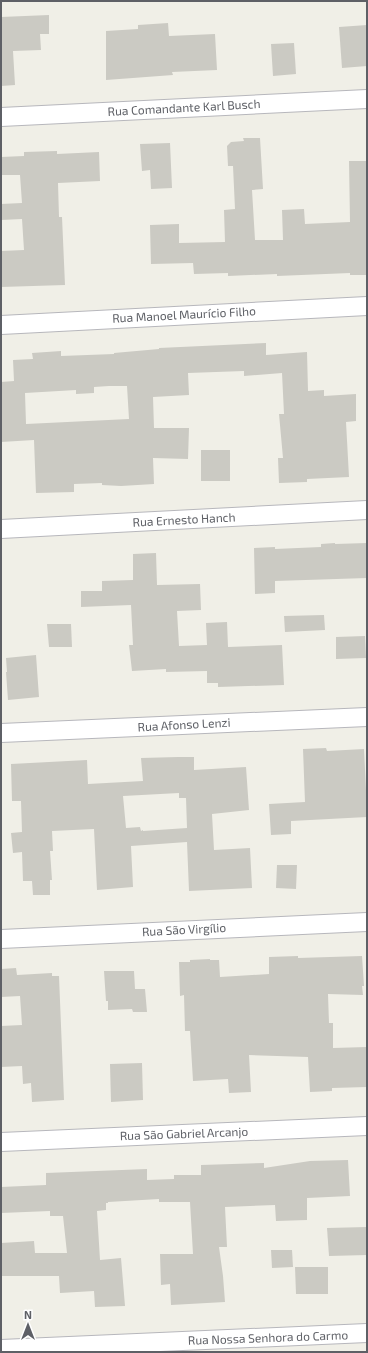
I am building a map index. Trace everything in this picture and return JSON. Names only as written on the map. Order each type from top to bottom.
[{"type":"street","name":"Rua Comandante Karl Busch","points":[[1,117],[367,99]]},
{"type":"street","name":"Rua Manoel Maurício Filho","points":[[1,325],[367,306]]},
{"type":"street","name":"Rua Ernesto Hanch","points":[[1,529],[367,510]]},
{"type":"street","name":"Rua Afonso Lenzi","points":[[1,734],[367,717]]},
{"type":"street","name":"Rua São Virgílio","points":[[1,939],[367,922]]},
{"type":"street","name":"Rua São Gabriel Arcanjo","points":[[1,1142],[367,1126]]},
{"type":"street","name":"Rua Nossa Senhora do Carmo","points":[[1,1349],[367,1334]]},
{"type":"building","points":[[49,15],[49,34],[40,34],[41,50],[13,51],[15,85],[1,86],[1,17]]},
{"type":"building","points":[[168,23],[169,36],[215,34],[217,70],[172,72],[173,75],[106,80],[106,31],[138,29],[138,25]]},
{"type":"building","points":[[367,25],[367,66],[342,68],[339,27]]},
{"type":"building","points":[[294,43],[296,74],[273,76],[271,44]]},
{"type":"building","points":[[243,138],[260,138],[263,189],[252,190],[255,240],[283,240],[282,210],[304,209],[305,224],[350,222],[349,161],[367,161],[367,275],[350,275],[350,273],[277,276],[277,274],[228,276],[228,273],[194,274],[193,263],[151,264],[150,225],[179,224],[179,243],[225,242],[224,210],[235,209],[233,166],[228,166],[227,146],[231,142],[244,141]]},
{"type":"building","points":[[170,143],[172,188],[151,189],[150,170],[142,171],[140,144]]},
{"type":"building","points":[[57,151],[57,154],[99,152],[100,181],[58,183],[59,217],[62,217],[65,285],[1,287],[1,251],[24,250],[22,219],[1,220],[1,204],[22,203],[20,175],[1,175],[1,157],[24,156],[24,152]]},
{"type":"building","points":[[266,343],[266,355],[307,352],[308,391],[324,390],[324,396],[356,394],[356,421],[346,422],[349,477],[307,479],[307,482],[279,483],[278,458],[283,458],[279,414],[284,414],[282,373],[244,376],[244,371],[188,373],[189,395],[153,397],[154,428],[189,428],[188,459],[153,458],[154,484],[121,486],[102,485],[102,483],[74,484],[74,492],[36,493],[34,440],[1,442],[1,382],[14,381],[13,360],[33,359],[32,353],[61,351],[61,356],[114,354],[159,348]],"holes":[[[127,386],[129,419],[26,424],[25,393],[76,390],[76,394],[94,393],[94,387]]]},
{"type":"building","points":[[201,450],[230,450],[230,481],[201,481]]},
{"type":"building","points":[[367,543],[367,578],[275,581],[275,593],[255,594],[254,548],[275,547],[275,549],[321,547],[321,544]]},
{"type":"building","points":[[156,553],[157,585],[200,584],[201,610],[177,611],[179,646],[207,645],[206,623],[227,622],[228,647],[282,645],[284,685],[218,687],[218,683],[207,683],[207,671],[166,672],[166,669],[132,671],[129,645],[133,645],[131,605],[81,607],[81,591],[102,591],[102,581],[133,580],[133,554]]},
{"type":"building","points":[[324,615],[325,630],[285,632],[284,616]]},
{"type":"building","points":[[47,624],[71,624],[72,647],[49,647]]},
{"type":"building","points":[[365,636],[366,658],[336,659],[336,637]]},
{"type":"building","points":[[36,655],[39,697],[8,700],[6,658]]},
{"type":"building","points":[[326,748],[327,751],[364,749],[367,817],[291,821],[291,834],[271,835],[269,804],[305,802],[303,749]]},
{"type":"building","points":[[194,757],[194,770],[246,767],[249,810],[212,814],[214,850],[250,848],[252,888],[189,891],[187,842],[131,846],[133,887],[97,890],[94,829],[52,831],[53,851],[50,851],[52,880],[50,880],[50,895],[33,895],[32,881],[23,881],[22,852],[13,853],[11,833],[22,832],[21,801],[12,801],[11,764],[87,760],[88,784],[143,781],[141,758]],"holes":[[[179,793],[179,798],[186,798],[187,828],[143,831],[141,831],[140,827],[126,828],[123,796]]]},
{"type":"building","points":[[277,865],[297,865],[296,889],[276,888]]},
{"type":"building","points":[[298,956],[298,958],[362,956],[364,986],[362,986],[363,995],[328,994],[329,1023],[333,1023],[333,1048],[367,1047],[367,1087],[332,1088],[332,1091],[310,1092],[308,1057],[249,1055],[251,1092],[229,1093],[228,1079],[193,1081],[190,1031],[185,1031],[184,995],[180,996],[179,962],[210,959],[219,960],[220,977],[269,974],[269,957]]},
{"type":"building","points":[[16,968],[17,975],[52,973],[52,976],[59,976],[64,1100],[32,1102],[31,1083],[23,1084],[22,1066],[1,1067],[1,1026],[22,1025],[20,996],[1,997],[1,969]]},
{"type":"building","points":[[104,971],[134,971],[135,989],[145,989],[147,1012],[133,1012],[132,1009],[108,1010]]},
{"type":"building","points":[[142,1063],[143,1100],[111,1102],[110,1064]]},
{"type":"building","points":[[348,1160],[350,1196],[307,1198],[307,1220],[276,1221],[275,1205],[225,1207],[227,1247],[219,1247],[225,1302],[171,1305],[170,1284],[161,1285],[160,1254],[193,1254],[190,1202],[159,1202],[159,1199],[108,1202],[106,1203],[106,1210],[97,1211],[100,1260],[121,1258],[125,1306],[95,1307],[94,1291],[60,1293],[59,1276],[1,1276],[1,1243],[34,1241],[35,1253],[67,1253],[63,1216],[50,1216],[50,1211],[1,1213],[1,1187],[46,1185],[46,1173],[147,1169],[147,1180],[174,1179],[174,1175],[201,1175],[201,1165],[264,1163],[264,1168],[310,1161]]},
{"type":"building","points":[[367,1227],[367,1255],[329,1256],[327,1228]]},
{"type":"building","points":[[271,1250],[292,1250],[293,1267],[272,1268]]},
{"type":"building","points":[[295,1267],[328,1267],[328,1294],[296,1294]]}]
